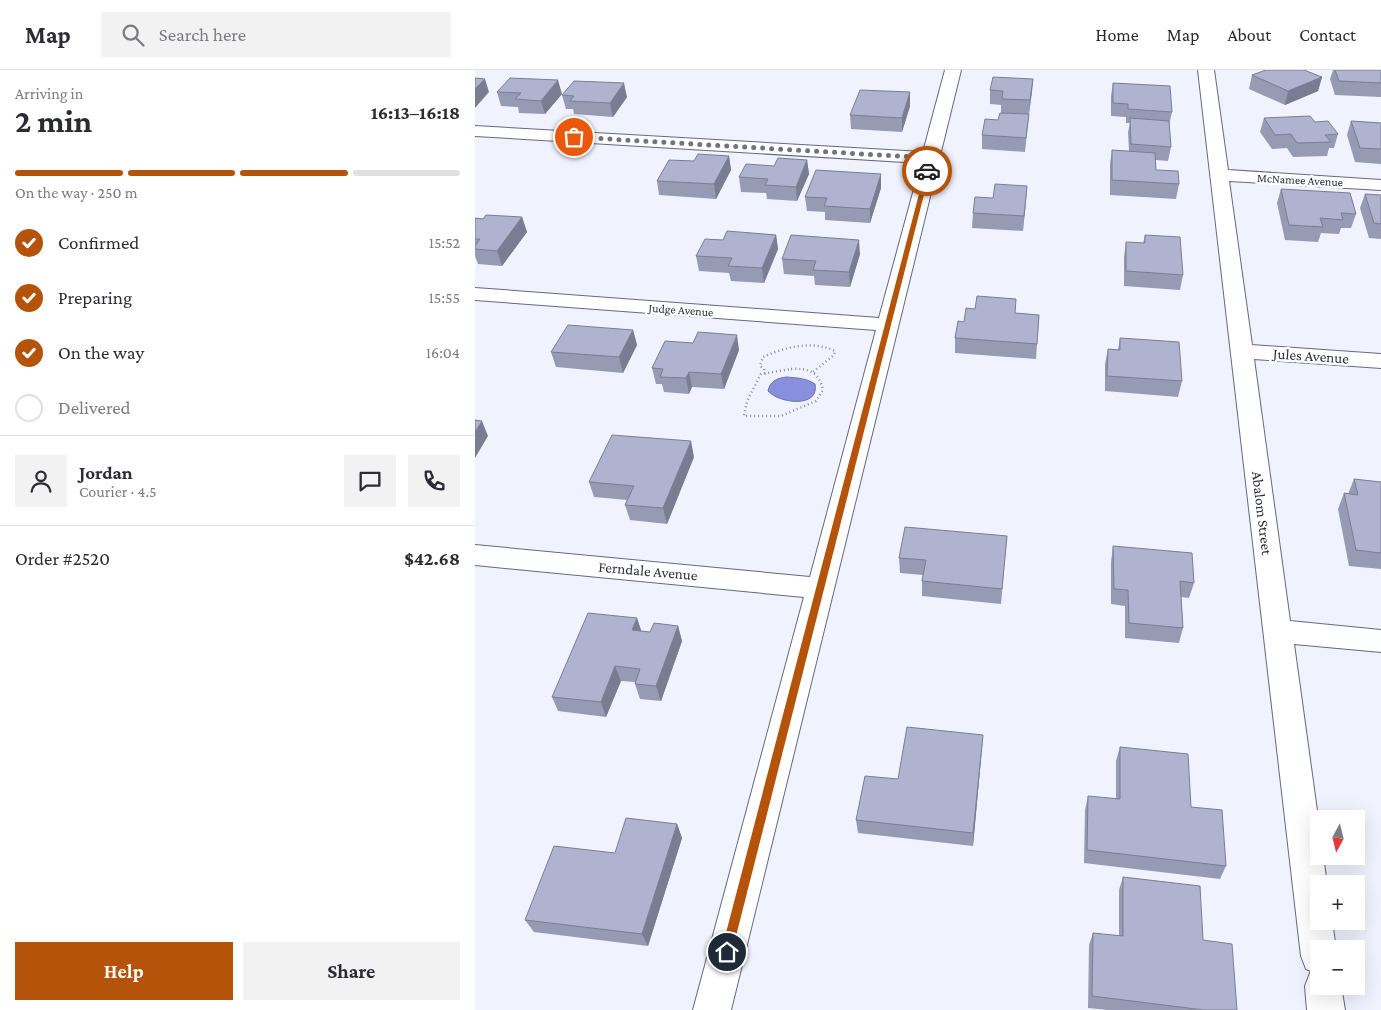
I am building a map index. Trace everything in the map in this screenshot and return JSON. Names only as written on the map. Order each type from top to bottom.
[{"type":"street","points":[[712,1010],[953,70]]},
{"type":"street","name":"Abalom Street","points":[[1206,70],[1317,940]]},
{"type":"street","points":[[475,131],[931,158]]},
{"type":"street","name":"McNamee Avenue","points":[[1219,175],[1381,185]]},
{"type":"street","name":"Judge Avenue","points":[[475,294],[888,325]]},
{"type":"street","name":"Jules Avenue","points":[[1242,351],[1381,361]]},
{"type":"street","name":"Ferndale Avenue","points":[[475,555],[820,588]]},
{"type":"street","points":[[1277,631],[1381,641]]},
{"type":"street","points":[[1324,995],[1326,1010]]},
{"type":"path","points":[[765,374],[764,369],[760,366],[763,357],[789,347],[819,346],[831,348],[835,351],[834,355],[813,372]]},
{"type":"path","points":[[797,368],[813,372],[822,384],[823,390],[816,401],[781,416],[744,416],[743,412],[758,378],[761,374],[765,374],[797,368]]},
{"type":"water","points":[[787,377],[812,382],[815,384],[815,392],[805,400],[789,401],[768,391],[774,381]]},
{"type":"building","points":[[1266,70],[1304,70],[1322,77],[1288,91],[1252,75]]},
{"type":"building","points":[[1335,70],[1381,70],[1381,83],[1339,81]]},
{"type":"building","points":[[993,77],[1033,79],[1030,100],[1002,99],[1003,91],[990,90]]},
{"type":"building","points":[[475,78],[485,79],[475,89]]},
{"type":"building","points":[[510,78],[558,80],[541,101],[515,99],[521,93],[497,92]]},
{"type":"building","points":[[574,81],[624,83],[610,103],[570,101],[574,96],[562,95]]},
{"type":"building","points":[[1113,83],[1170,86],[1172,112],[1128,109],[1128,104],[1113,103]]},
{"type":"building","points":[[860,90],[910,92],[902,118],[850,115]]},
{"type":"building","points":[[1000,113],[1029,114],[1026,138],[982,135],[985,119],[998,120]]},
{"type":"building","points":[[1310,116],[1315,122],[1328,121],[1338,134],[1325,135],[1331,142],[1297,143],[1291,134],[1275,135],[1264,118]]},
{"type":"building","points":[[1130,118],[1169,121],[1171,147],[1131,144]]},
{"type":"building","points":[[1351,121],[1381,123],[1381,149],[1360,148]]},
{"type":"building","points":[[1112,150],[1155,153],[1156,170],[1178,171],[1179,184],[1112,180]]},
{"type":"building","points":[[698,154],[729,156],[714,184],[657,181],[669,160],[694,161]]},
{"type":"building","points":[[778,158],[807,160],[796,187],[765,185],[768,179],[739,177],[746,164],[774,166]]},
{"type":"building","points":[[816,170],[881,174],[870,209],[824,206],[827,198],[805,197]]},
{"type":"building","points":[[995,184],[1027,186],[1024,216],[973,213],[975,197],[993,198]]},
{"type":"building","points":[[1281,189],[1350,193],[1356,214],[1341,213],[1343,220],[1320,218],[1323,227],[1289,225]]},
{"type":"building","points":[[1365,194],[1381,195],[1381,224],[1374,223]]},
{"type":"building","points":[[486,215],[522,217],[497,251],[475,249],[480,239],[475,239],[475,218],[483,219]]},
{"type":"building","points":[[727,231],[776,235],[762,268],[728,266],[732,258],[696,256],[705,239],[723,240]]},
{"type":"building","points":[[791,235],[859,240],[849,272],[813,270],[816,261],[782,259]]},
{"type":"building","points":[[1145,235],[1180,237],[1183,275],[1126,271],[1126,242],[1145,243]]},
{"type":"building","points":[[977,296],[1016,299],[1015,313],[1039,315],[1037,344],[955,338],[958,321],[964,322],[966,308],[975,309]]},
{"type":"building","points":[[568,325],[633,330],[619,357],[551,352]]},
{"type":"building","points":[[698,332],[737,335],[721,374],[689,372],[686,378],[660,377],[663,369],[652,368],[665,341],[693,343]]},
{"type":"building","points":[[1120,338],[1179,342],[1182,381],[1107,376],[1108,349],[1120,350]]},
{"type":"building","points":[[475,420],[482,421],[475,432]]},
{"type":"building","points":[[612,435],[691,441],[663,508],[625,505],[634,486],[589,482]]},
{"type":"building","points":[[1354,479],[1381,482],[1381,553],[1356,550],[1344,493],[1358,495]]},
{"type":"building","points":[[905,527],[1007,536],[1002,589],[922,581],[926,560],[899,558]]},
{"type":"building","points":[[1113,546],[1192,553],[1194,583],[1180,581],[1183,628],[1129,623],[1128,590],[1114,589]]},
{"type":"building","points":[[588,613],[637,618],[632,630],[650,632],[654,623],[678,626],[656,686],[635,684],[640,669],[615,666],[601,702],[552,697]]},
{"type":"building","points":[[907,727],[983,735],[973,833],[856,820],[865,776],[898,779]]},
{"type":"building","points":[[1120,747],[1188,754],[1191,807],[1222,810],[1226,866],[1087,850],[1088,796],[1120,799]]},
{"type":"building","points":[[626,818],[677,824],[642,934],[525,920],[554,846],[615,853]]},
{"type":"building","points":[[1123,877],[1200,886],[1203,940],[1232,944],[1237,1010],[1204,1010],[1092,996],[1093,933],[1123,936]]},
{"type":"way so far","points":[[574,137],[931,158],[927,171]]},
{"type":"route","points":[[727,952],[927,171]]}]
